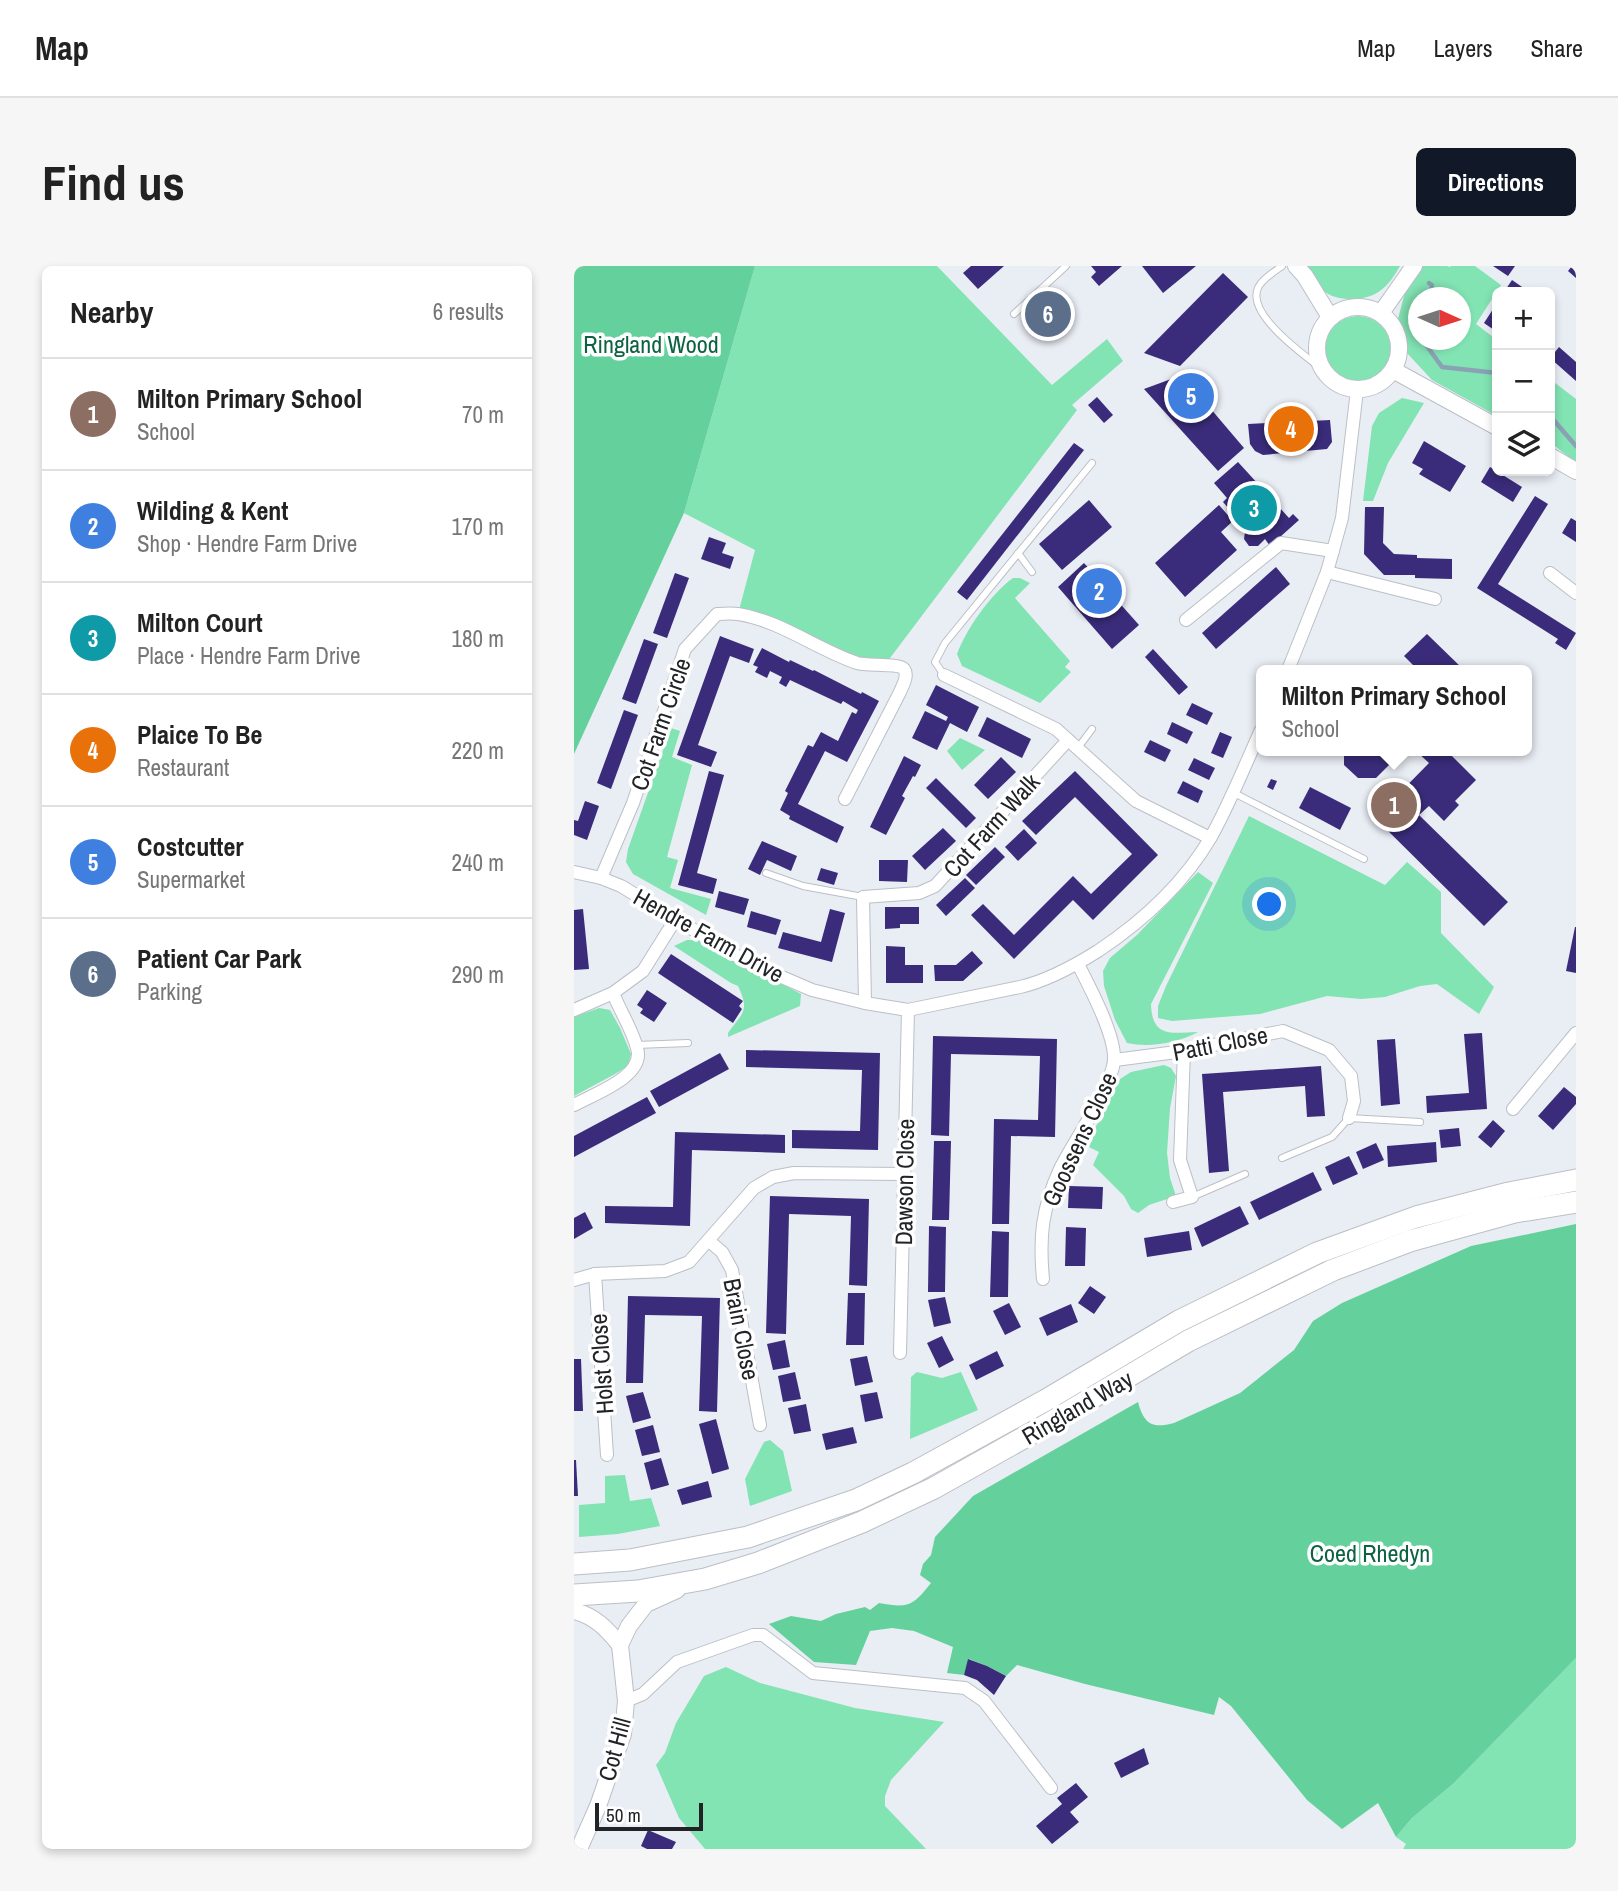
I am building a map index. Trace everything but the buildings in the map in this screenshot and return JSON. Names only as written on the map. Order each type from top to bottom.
[{"type":"main road","name":"Ringland Way","points":[[574,1564],[630,1560],[748,1536],[856,1500],[913,1473],[1010,1420],[1179,1321],[1317,1253],[1416,1217],[1509,1193],[1576,1180]]},
{"type":"main road","name":"Ringland Way","points":[[574,1595],[638,1591],[705,1579],[758,1563],[862,1522],[934,1488],[1188,1341],[1333,1270],[1410,1241],[1515,1212],[1576,1202]]},
{"type":"street","points":[[1296,266],[1330,317]]},
{"type":"street","points":[[1381,313],[1414,266]]},
{"type":"street","points":[[1349,307],[1360,307],[1381,313],[1389,320],[1399,339],[1398,361],[1384,381],[1371,388],[1357,390],[1343,387],[1331,380],[1322,369],[1317,356],[1321,328],[1330,317],[1349,307]]},
{"type":"street","points":[[1393,370],[1492,424]]},
{"type":"street","points":[[1289,665],[1327,572],[1342,518],[1357,390]]},
{"type":"street","points":[[1555,459],[1576,471]]},
{"type":"street","points":[[1186,620],[1281,543],[1333,551]]},
{"type":"street","points":[[1327,572],[1435,599]]},
{"type":"street","points":[[1550,573],[1576,593]]},
{"type":"street","name":"Cot Farm Circle","points":[[601,878],[633,803],[685,649],[716,614],[738,614],[770,623],[862,665],[900,666],[905,670],[906,676],[880,734],[845,799]]},
{"type":"street","points":[[944,675],[1056,729],[1136,801],[1210,838]]},
{"type":"street","name":"Hendre Farm Drive","points":[[574,872],[621,886],[755,965],[812,990],[908,1010],[1029,985],[1078,964],[1143,919],[1168,895],[1210,838],[1256,741]]},
{"type":"street","name":"Cot Farm Walk","points":[[863,897],[919,893],[934,886],[1073,744]]},
{"type":"street","points":[[863,897],[865,1003]]},
{"type":"street","points":[[574,1010],[612,993],[642,971],[675,920]]},
{"type":"street","name":"Goossens Close","points":[[1043,1279],[1040,1248],[1045,1209],[1060,1169],[1093,1112],[1115,1060],[1104,1018],[1078,964]]},
{"type":"street","points":[[574,1105],[629,1075],[636,1062],[638,1050],[612,993]]},
{"type":"street","name":"Dawson Close","points":[[900,1353],[908,1010]]},
{"type":"street","name":"Patti Close","points":[[1115,1060],[1184,1051],[1283,1031],[1329,1050],[1351,1076],[1354,1101],[1349,1118]]},
{"type":"street","points":[[1513,1109],[1576,1033]]},
{"type":"street","points":[[1173,1202],[1192,1197],[1180,1160],[1184,1051]]},
{"type":"street","points":[[574,1280],[595,1274],[665,1271],[689,1262],[754,1188],[773,1177],[794,1173],[904,1174]]},
{"type":"street","name":"Brain Close","points":[[709,1241],[722,1252],[732,1270],[760,1424]]},
{"type":"street","name":"Holst Close","points":[[595,1274],[607,1455]]},
{"type":"street","points":[[574,1611],[583,1613],[606,1627],[620,1645],[629,1626],[646,1604],[705,1579]]},
{"type":"street","points":[[626,1701],[643,1694],[677,1662],[753,1635],[763,1635],[813,1673],[965,1688],[984,1701],[1051,1788]]},
{"type":"street","name":"Cot Hill","points":[[579,1849],[598,1806],[623,1734],[626,1701],[620,1645]]},
{"type":"lane","points":[[1014,314],[1066,266]]},
{"type":"lane","points":[[1282,266],[1260,284],[1256,291],[1256,303],[1288,344],[1322,369]]},
{"type":"lane","points":[[944,675],[935,662],[945,643],[1092,463]]},
{"type":"lane","points":[[1018,553],[1032,572]]},
{"type":"lane","points":[[1073,744],[1092,729]]},
{"type":"lane","points":[[1232,792],[1364,859]]},
{"type":"lane","points":[[766,873],[803,886],[863,897]]},
{"type":"lane","points":[[636,1045],[688,1043]]},
{"type":"lane","points":[[1282,1158],[1332,1137],[1349,1118],[1420,1122]]},
{"type":"lane","points":[[1192,1197],[1245,1174]]},
{"type":"green space","name":"Ringland Wood","points":[[574,266],[755,266],[684,513],[574,754]]},
{"type":"green space","points":[[755,266],[937,266],[1052,385],[1107,339],[1123,361],[1072,405],[1077,410],[884,666],[862,665],[738,614],[755,550],[684,513]]},
{"type":"green space","points":[[1304,266],[1400,266],[1381,290],[1369,296],[1352,299],[1338,298],[1325,292]]},
{"type":"green space","points":[[1423,266],[1475,266],[1501,285],[1492,287],[1492,299],[1476,324],[1492,336],[1492,413],[1432,380],[1407,353],[1398,319],[1408,288],[1408,350],[1471,350],[1471,287],[1408,287]]},
{"type":"green space","points":[[1358,316],[1371,318],[1381,326],[1389,336],[1389,362],[1381,372],[1371,380],[1358,382],[1345,380],[1335,372],[1327,362],[1325,349],[1327,336],[1335,326],[1345,318]]},
{"type":"green space","points":[[1555,383],[1576,399],[1576,463],[1555,446]]},
{"type":"green space","points":[[1402,398],[1424,403],[1388,463],[1373,501],[1363,501],[1372,426],[1379,413]]},
{"type":"green space","points":[[1013,578],[1030,583],[1015,598],[1070,661],[1065,667],[1071,672],[1040,703],[962,666],[957,654],[980,613]]},
{"type":"green space","points":[[671,728],[680,731],[672,757],[692,765],[667,857],[678,860],[670,888],[711,899],[706,915],[633,874],[626,862],[628,849]]},
{"type":"green space","points":[[960,738],[985,750],[962,770],[947,751]]},
{"type":"green space","points":[[1249,816],[1385,885],[1407,862],[1441,892],[1441,933],[1494,987],[1479,1014],[1437,984],[1420,986],[1385,997],[1361,999],[1327,996],[1260,1014],[1172,1021],[1158,1018],[1158,1006],[1166,986]]},
{"type":"green space","points":[[1198,872],[1213,883],[1151,1004],[1152,1015],[1159,1028],[1172,1033],[1198,1032],[1163,1044],[1127,1043],[1115,1020],[1104,986],[1103,971],[1110,958],[1137,935]]},
{"type":"green space","points":[[687,940],[699,940],[801,994],[800,1006],[728,1037],[743,1011],[742,994],[738,986],[674,946]]},
{"type":"green space","points":[[599,1008],[610,1010],[620,1028],[631,1054],[628,1066],[574,1096],[574,1017]]},
{"type":"green space","points":[[1164,1065],[1171,1068],[1176,1076],[1170,1108],[1167,1153],[1170,1178],[1176,1196],[1149,1205],[1138,1213],[1131,1209],[1124,1196],[1093,1165],[1099,1152],[1089,1147],[1089,1140],[1120,1079],[1131,1072]]},
{"type":"green space","name":"Coed Rhedyn","points":[[1576,1224],[1576,1658],[1453,1784],[1412,1818],[1396,1837],[1378,1803],[1342,1829],[1307,1800],[1231,1706],[1219,1697],[1214,1715],[1017,1665],[1006,1676],[969,1659],[964,1675],[947,1673],[953,1647],[914,1631],[892,1628],[870,1631],[856,1665],[814,1662],[769,1624],[791,1616],[821,1621],[836,1614],[865,1607],[870,1610],[879,1603],[909,1604],[931,1583],[920,1575],[923,1564],[931,1555],[935,1537],[973,1496],[1138,1402],[1146,1420],[1160,1425],[1174,1423],[1240,1393],[1294,1350],[1313,1321],[1342,1303],[1471,1246]]},
{"type":"green space","points":[[917,1372],[942,1378],[961,1372],[978,1410],[910,1439],[911,1377]]},
{"type":"green space","points":[[770,1440],[783,1451],[792,1491],[750,1506],[745,1479],[764,1442]]},
{"type":"green space","points":[[625,1475],[630,1501],[651,1498],[660,1526],[618,1534],[579,1537],[579,1505],[605,1503],[605,1476]]},
{"type":"green space","points":[[1576,1658],[1576,1849],[1403,1849],[1406,1844],[1396,1837],[1412,1818],[1453,1784]]},
{"type":"green space","points":[[726,1667],[760,1683],[855,1708],[944,1722],[891,1780],[885,1796],[885,1806],[926,1849],[705,1849],[679,1818],[656,1765],[665,1753],[676,1723],[704,1676]]},
{"type":"waterway","points":[[1429,283],[1432,287]]},
{"type":"waterway","points":[[1430,350],[1442,367],[1492,372]]},
{"type":"waterway","points":[[1555,422],[1576,446]]},
{"type":"place","name":"Patient Car Park","points":[[1048,314]]},
{"type":"place","name":"Costcutter","points":[[1191,396]]},
{"type":"place","name":"Plaice To Be","points":[[1291,429]]},
{"type":"place","name":"Milton Court","points":[[1254,508]]},
{"type":"place","name":"Wilding & Kent","points":[[1099,591]]},
{"type":"place","name":"Milton Primary School","points":[[1394,805]]}]
